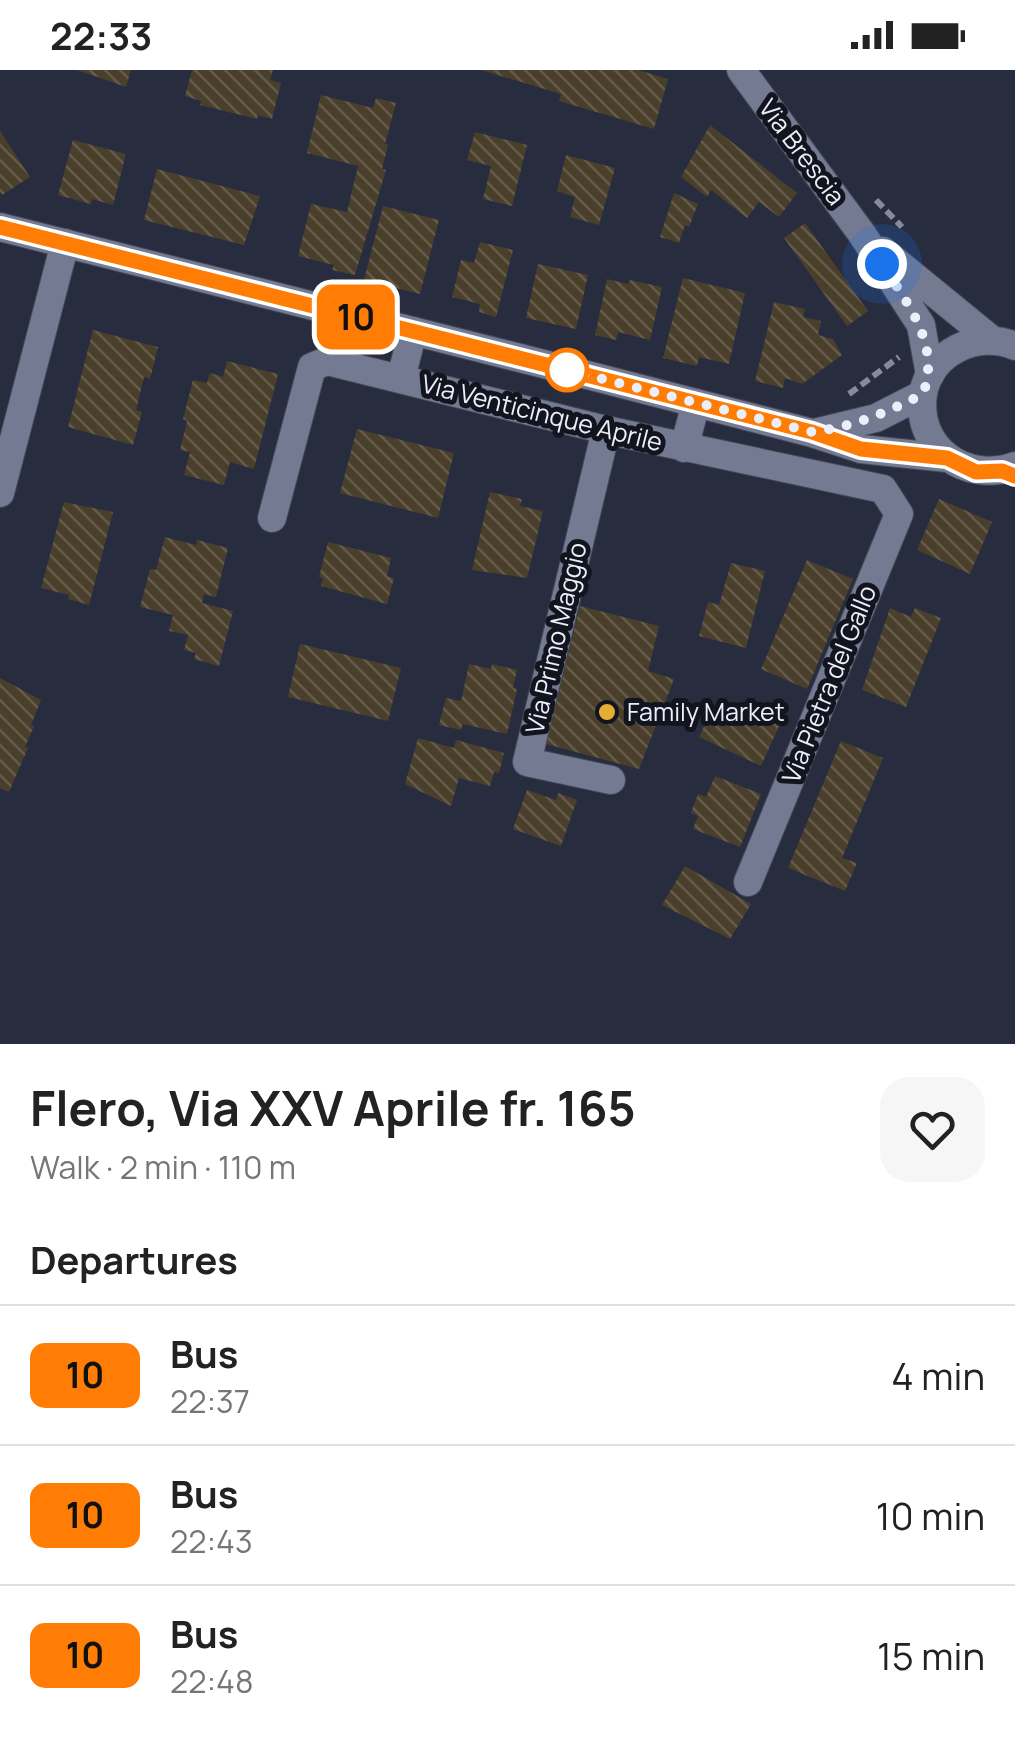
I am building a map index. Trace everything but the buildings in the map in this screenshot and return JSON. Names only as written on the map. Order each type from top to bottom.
[{"type":"street","name":"Via Brescia","points":[[741,70],[862,234],[921,325],[927,385],[925,426],[947,458]]},
{"type":"street","name":"Via Venticinque Aprile","points":[[0,227],[812,432],[861,449],[947,458],[976,472],[1011,471]]},
{"type":"street","name":"Via Brescia","points":[[862,234],[1004,343]]},
{"type":"street","points":[[0,493],[66,244]]},
{"type":"street","name":"Via Venticinque Aprile","points":[[401,378],[413,331]]},
{"type":"street","name":"Via Venticinque Aprile","points":[[812,432],[876,418],[927,385],[948,354],[969,342],[1004,343]]},
{"type":"street","name":"Via Venticinque Aprile","points":[[272,518],[312,367],[327,360],[606,430],[883,489]]},
{"type":"street","name":"Via Venticinque Aprile","points":[[684,448],[696,403]]},
{"type":"street","name":"Via Primo Maggio","points":[[606,430],[527,762],[611,780]]},
{"type":"street","name":"Via Pietra del Gallo","points":[[748,882],[899,514],[883,489]]},
{"type":"path","points":[[872,194],[911,237]]},
{"type":"path","points":[[841,400],[909,350]]},
{"type":"bus line","name":"10","points":[[0,227],[812,432],[861,449],[947,458],[976,472],[1002,471],[1015,476]]},
{"type":"place","name":"Family Market","points":[[607,712]]},
{"type":"route","points":[[567,370],[812,432],[876,418],[923,394],[930,375],[921,325],[882,264]]}]
